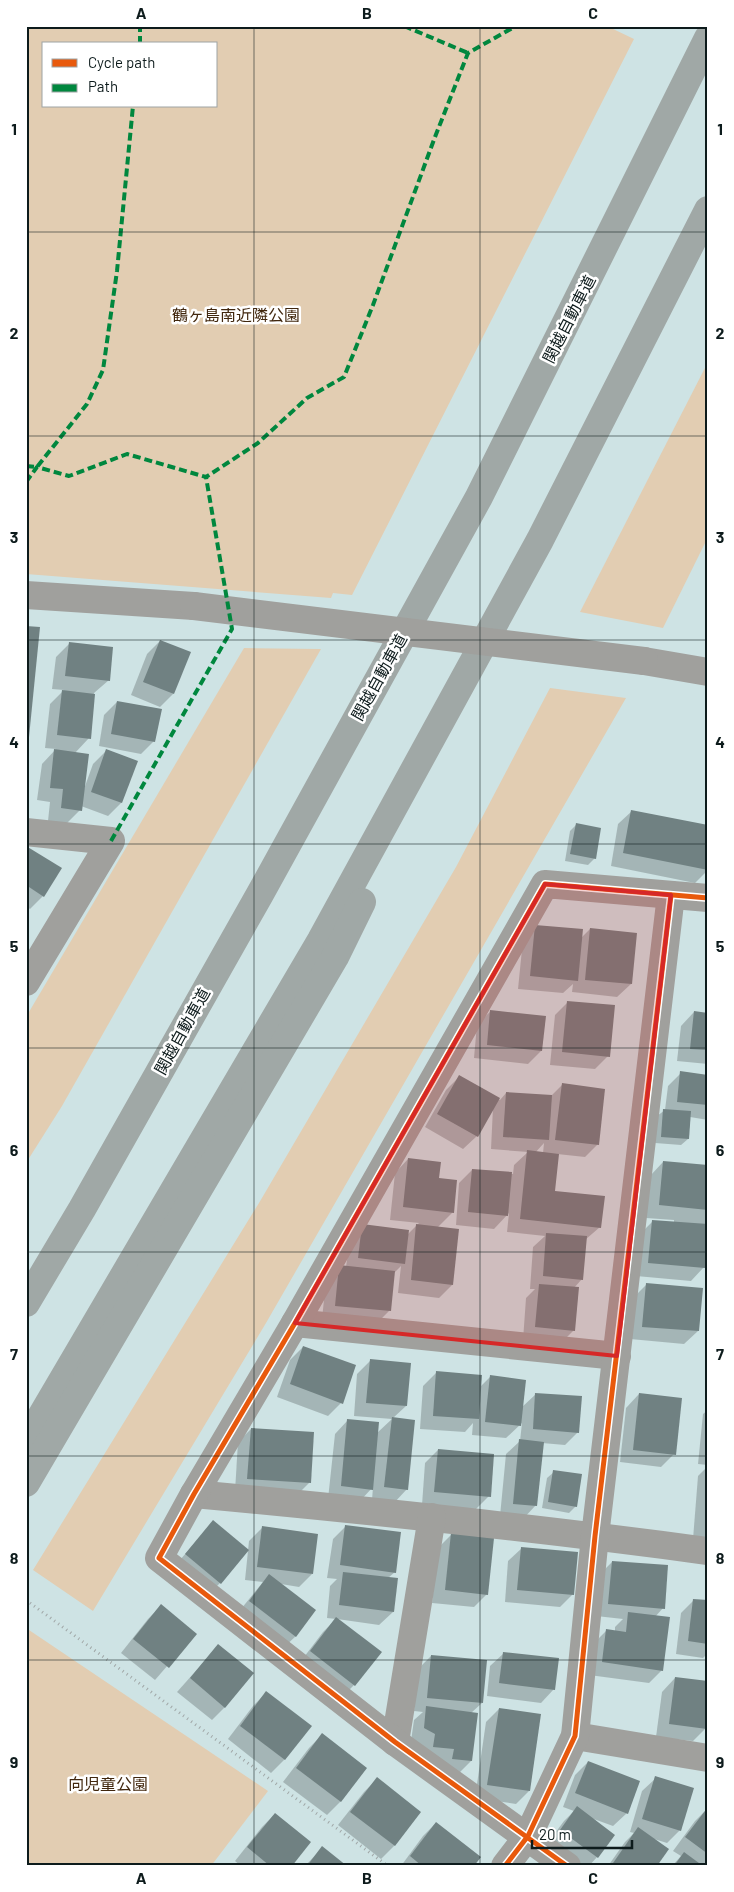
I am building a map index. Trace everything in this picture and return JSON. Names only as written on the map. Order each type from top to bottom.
[{"type":"highway","name":"関越自動車道","points":[[26,1303],[82,1209],[260,894],[479,497],[708,38]]},
{"type":"highway","points":[[26,1483],[335,957],[540,540],[708,210]]},
{"type":"highway","points":[[26,1442],[321,940],[540,540]]},
{"type":"street","points":[[26,594],[194,606],[644,661],[708,672]]},
{"type":"street","points":[[26,832],[111,841],[26,982]]},
{"type":"street","points":[[568,1866],[395,1742],[159,1558],[545,884],[708,898]]},
{"type":"street","points":[[506,1866],[528,1836],[575,1736],[595,1536],[670,895]]},
{"type":"street","points":[[295,1323],[617,1356]]},
{"type":"street","points":[[194,1494],[432,1517],[708,1551]]},
{"type":"street","points":[[395,1742],[432,1517]]},
{"type":"street","points":[[575,1736],[708,1758]]},
{"type":"path","points":[[26,1600],[388,1866]]},
{"type":"highlighted area","points":[[545,884],[671,895],[617,1356],[295,1323]]},
{"type":"green space","name":"鶴ヶ島南近隣公園","points":[[26,26],[612,26],[611,28],[634,39],[352,595],[333,593],[331,598],[26,574]]},
{"type":"green space","points":[[708,362],[708,537],[663,628],[580,612]]},
{"type":"green space","points":[[244,648],[321,649],[62,1106],[26,1163],[26,1017]]},
{"type":"green space","points":[[550,688],[626,698],[266,1323],[93,1611],[33,1570],[259,1203],[456,867]]},
{"type":"green space","name":"向児童公園","points":[[26,1628],[268,1791],[211,1866],[26,1866]]},
{"type":"building","points":[[26,626],[40,627],[28,747],[26,747]]},
{"type":"building","points":[[160,640],[191,652],[174,694],[143,682]]},
{"type":"building","points":[[69,642],[113,647],[110,681],[65,676]]},
{"type":"building","points":[[62,690],[95,694],[91,739],[57,735]]},
{"type":"building","points":[[117,701],[162,709],[155,742],[111,734]]},
{"type":"building","points":[[54,749],[89,754],[82,811],[61,808],[63,789],[50,788]]},
{"type":"building","points":[[106,749],[138,761],[122,803],[91,792]]},
{"type":"building","points":[[631,810],[708,825],[708,870],[623,853]]},
{"type":"building","points":[[576,823],[601,828],[596,859],[570,854]]},
{"type":"building","points":[[26,846],[62,868],[44,897],[26,885]]},
{"type":"building","points":[[535,925],[583,929],[578,981],[530,976]]},
{"type":"building","points":[[590,928],[637,933],[632,984],[585,980]]},
{"type":"building","points":[[567,1001],[615,1005],[610,1057],[562,1052]]},
{"type":"building","points":[[490,1010],[546,1016],[542,1051],[487,1045]]},
{"type":"building","points":[[694,1011],[708,1013],[708,1050],[690,1049]]},
{"type":"building","points":[[680,1071],[708,1075],[708,1105],[677,1102]]},
{"type":"building","points":[[459,1075],[500,1098],[478,1137],[437,1114]]},
{"type":"building","points":[[562,1083],[605,1089],[599,1145],[555,1140]]},
{"type":"building","points":[[506,1092],[552,1095],[549,1140],[503,1137]]},
{"type":"building","points":[[663,1109],[691,1111],[689,1139],[661,1137]]},
{"type":"building","points":[[527,1150],[559,1154],[555,1191],[605,1196],[601,1228],[520,1219]]},
{"type":"building","points":[[408,1158],[441,1162],[439,1178],[457,1180],[454,1213],[403,1207]]},
{"type":"building","points":[[663,1161],[708,1165],[708,1210],[659,1205]]},
{"type":"building","points":[[472,1169],[512,1172],[508,1216],[468,1212]]},
{"type":"building","points":[[652,1220],[708,1224],[705,1268],[648,1263]]},
{"type":"building","points":[[362,1224],[409,1230],[405,1264],[358,1258]]},
{"type":"building","points":[[416,1224],[459,1229],[453,1285],[411,1280]]},
{"type":"building","points":[[546,1233],[587,1236],[583,1280],[543,1276]]},
{"type":"building","points":[[339,1265],[395,1271],[391,1311],[335,1306]]},
{"type":"building","points":[[646,1283],[703,1288],[699,1331],[642,1327]]},
{"type":"building","points":[[539,1284],[579,1287],[575,1331],[535,1327]]},
{"type":"building","points":[[303,1346],[356,1365],[343,1404],[290,1384]]},
{"type":"building","points":[[370,1359],[411,1363],[407,1406],[366,1403]]},
{"type":"building","points":[[436,1371],[482,1375],[479,1419],[433,1416]]},
{"type":"building","points":[[490,1375],[526,1380],[521,1426],[485,1422]]},
{"type":"building","points":[[535,1393],[582,1396],[579,1433],[533,1429]]},
{"type":"building","points":[[639,1393],[682,1398],[676,1455],[633,1450]]},
{"type":"building","points":[[392,1417],[415,1420],[408,1490],[384,1487]]},
{"type":"building","points":[[347,1419],[379,1422],[373,1490],[341,1486]]},
{"type":"building","points":[[251,1428],[314,1432],[311,1483],[247,1479]]},
{"type":"building","points":[[519,1439],[544,1442],[537,1506],[513,1504]]},
{"type":"building","points":[[438,1449],[494,1454],[491,1497],[434,1492]]},
{"type":"building","points":[[553,1470],[582,1474],[577,1507],[548,1502]]},
{"type":"building","points":[[213,1520],[249,1550],[221,1584],[185,1554]]},
{"type":"building","points":[[345,1525],[401,1532],[396,1573],[340,1565]]},
{"type":"building","points":[[262,1526],[318,1534],[313,1574],[257,1567]]},
{"type":"building","points":[[451,1533],[494,1538],[488,1595],[445,1590]]},
{"type":"building","points":[[521,1547],[578,1552],[574,1595],[517,1590]]},
{"type":"building","points":[[612,1561],[668,1565],[665,1609],[608,1604]]},
{"type":"building","points":[[343,1572],[398,1578],[394,1612],[339,1605]]},
{"type":"building","points":[[269,1574],[316,1610],[296,1637],[249,1601]]},
{"type":"building","points":[[693,1599],[708,1600],[708,1644],[688,1641]]},
{"type":"building","points":[[161,1604],[197,1634],[169,1668],[133,1639]]},
{"type":"building","points":[[628,1612],[670,1617],[663,1671],[602,1662],[606,1629],[626,1632]]},
{"type":"building","points":[[336,1617],[382,1652],[355,1686],[310,1651]]},
{"type":"building","points":[[218,1644],[254,1673],[225,1708],[190,1678]]},
{"type":"building","points":[[503,1652],[559,1658],[555,1690],[499,1683]]},
{"type":"building","points":[[431,1655],[487,1660],[483,1703],[427,1698]]},
{"type":"building","points":[[675,1677],[708,1681],[707,1729],[669,1724]]},
{"type":"building","points":[[266,1691],[312,1726],[285,1760],[240,1726]]},
{"type":"building","points":[[426,1706],[478,1713],[472,1761],[452,1759],[454,1749],[433,1747],[435,1734],[424,1728]]},
{"type":"building","points":[[499,1708],[541,1714],[530,1791],[487,1785]]},
{"type":"building","points":[[322,1733],[367,1768],[341,1802],[296,1768]]},
{"type":"building","points":[[588,1761],[640,1781],[628,1814],[575,1793]]},
{"type":"building","points":[[655,1776],[694,1788],[681,1831],[642,1819]]},
{"type":"building","points":[[377,1777],[421,1812],[395,1846],[350,1812]]},
{"type":"building","points":[[577,1806],[615,1835],[598,1858],[560,1830]]},
{"type":"building","points":[[708,1807],[708,1854],[685,1837]]},
{"type":"building","points":[[275,1813],[311,1842],[292,1866],[270,1866],[247,1847]]},
{"type":"building","points":[[436,1822],[481,1857],[474,1866],[422,1866],[410,1856]]},
{"type":"building","points":[[638,1827],[669,1849],[657,1866],[611,1866]]},
{"type":"building","points":[[322,1846],[347,1866],[307,1866]]},
{"type":"building","points":[[684,1852],[703,1866],[674,1866]]},
{"type":"marked path","points":[[140,26],[140,42]]},
{"type":"marked path","points":[[404,26],[468,53]]},
{"type":"marked path","points":[[26,482],[37,467],[69,476],[127,454],[206,477],[258,443],[307,398],[344,377],[468,53],[516,26]]},
{"type":"marked path","points":[[26,466],[37,467],[87,404],[103,370],[117,271],[133,108]]},
{"type":"marked path","points":[[111,841],[232,629],[206,477]]},
{"type":"cycle path","points":[[567,1866],[395,1742],[159,1558],[545,884],[708,898]]},
{"type":"cycle path","points":[[505,1866],[528,1836],[575,1736],[595,1536],[671,895]]}]
